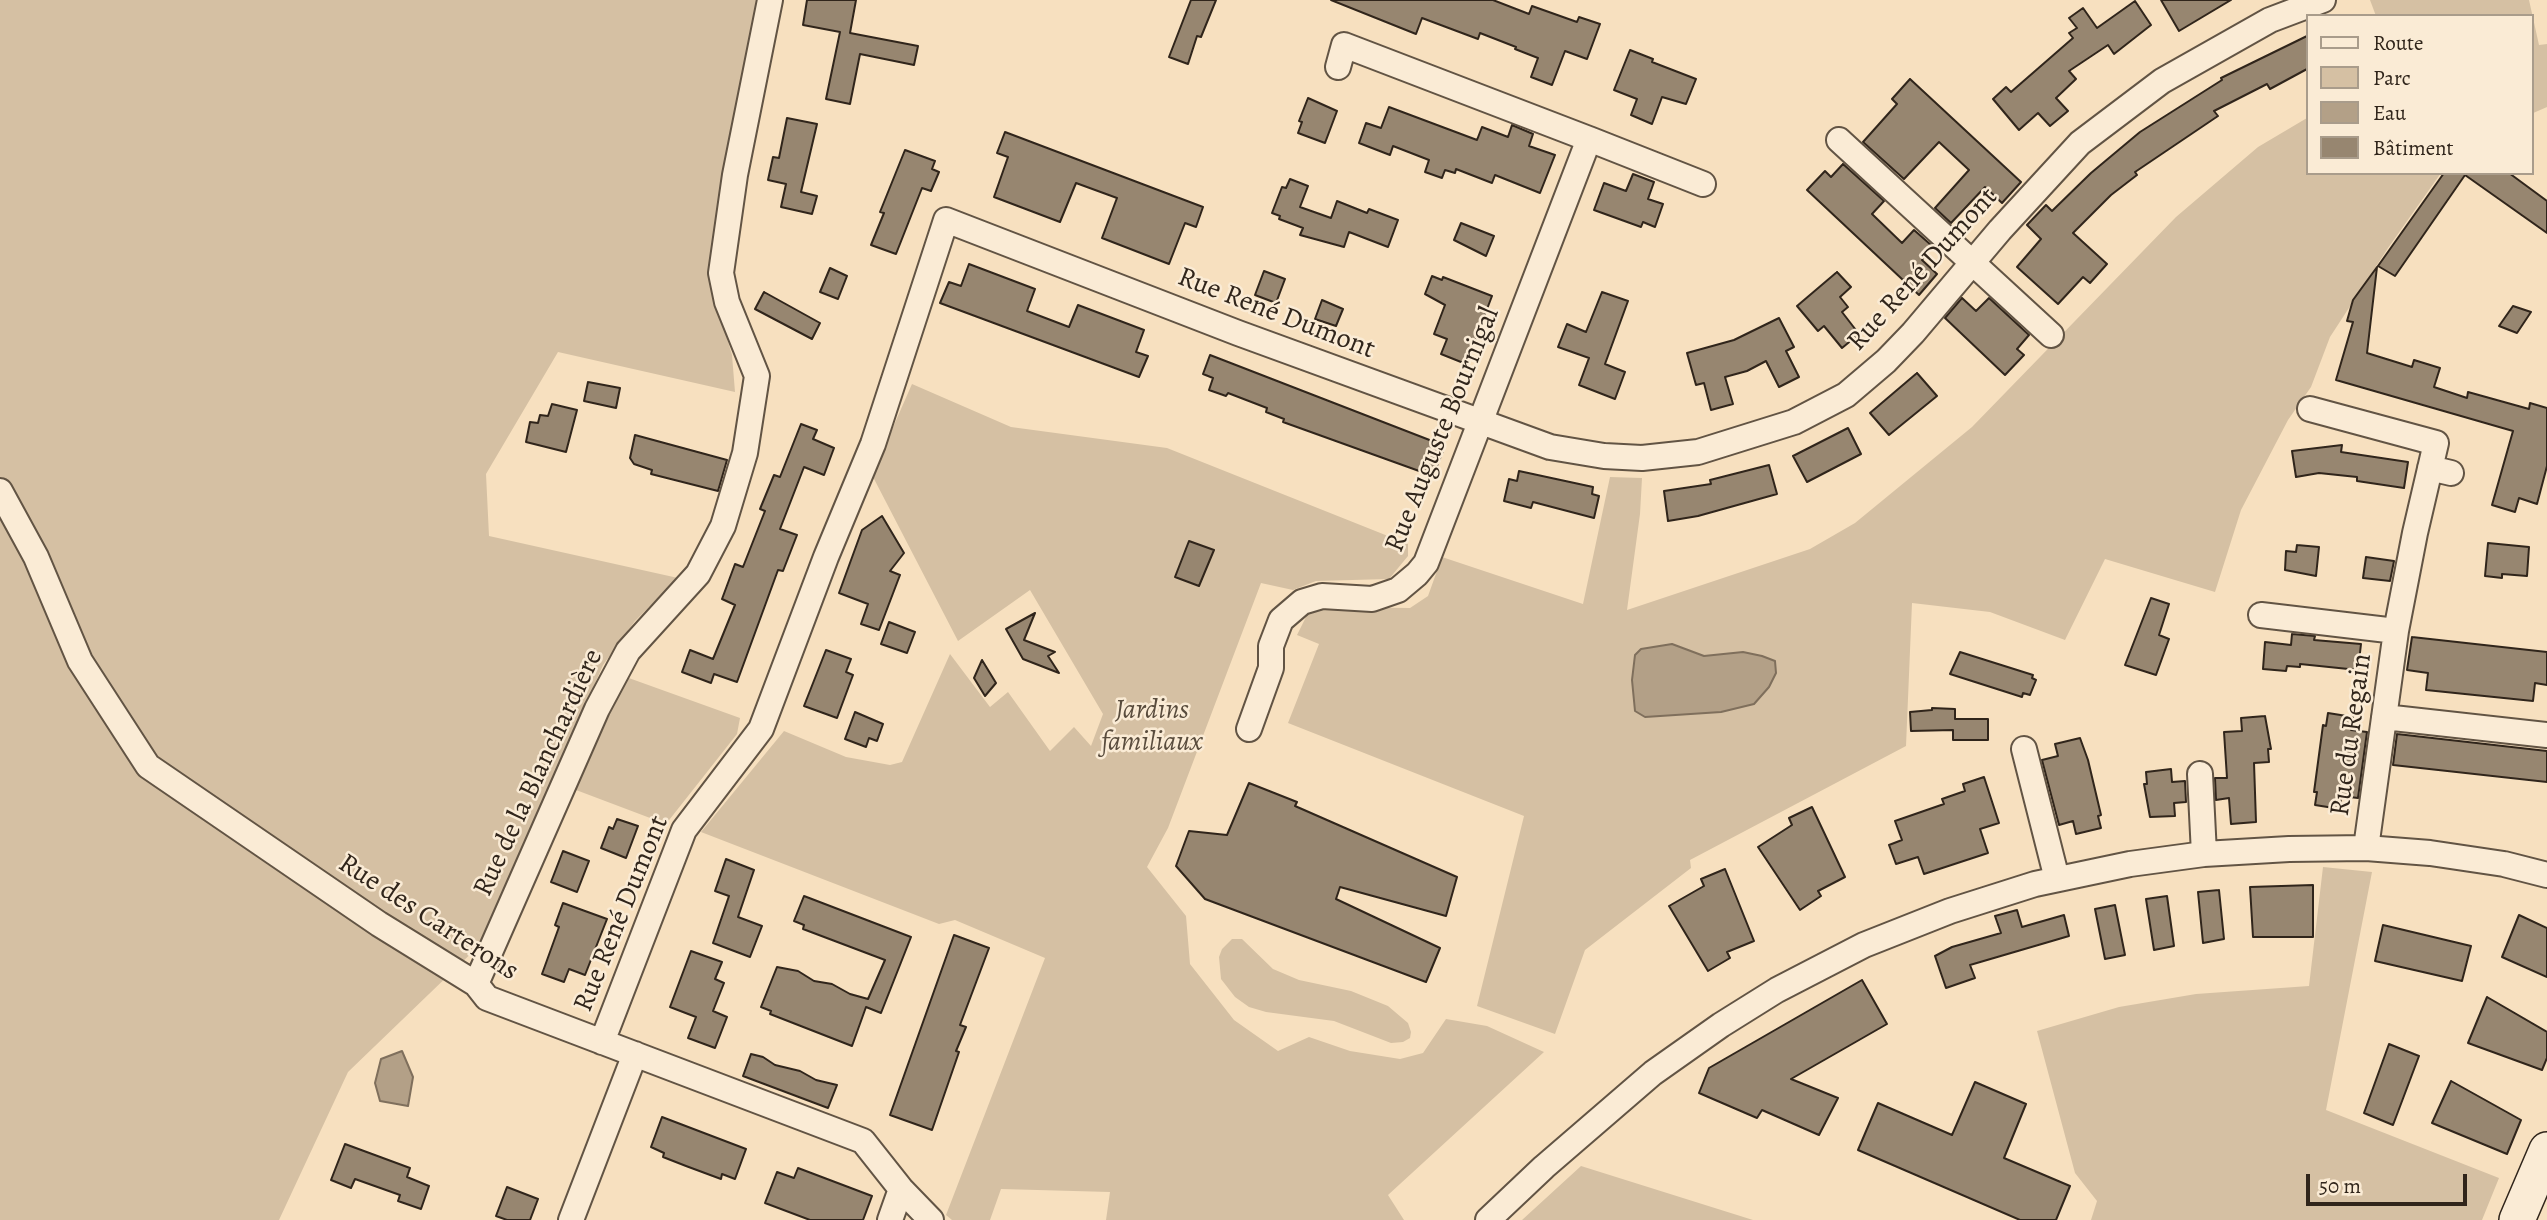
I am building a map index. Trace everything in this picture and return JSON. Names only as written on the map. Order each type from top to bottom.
[{"type":"main road","points":[[2517,1220],[2547,1150]]},
{"type":"street","name":"Rue de la Blanchardière","points":[[476,984],[597,709],[628,651],[698,574],[723,526],[746,453],[757,376],[727,302],[720,273],[735,175],[770,0]]},
{"type":"street","name":"Rue René Dumont","points":[[602,1042],[684,830],[761,729],[826,557],[873,444],[946,220],[1550,447],[1604,456],[1642,458],[1698,452],[1794,422],[1846,395],[1886,361],[2000,230],[2081,143],[2162,81],[2270,20],[2323,0]]},
{"type":"street","points":[[1338,67],[1344,45],[1703,184]]},
{"type":"street","name":"Rue Auguste Bournigal","points":[[1249,729],[1271,668],[1271,646],[1281,620],[1302,602],[1322,596],[1372,599],[1398,590],[1426,563],[1589,139]]},
{"type":"street","points":[[1839,140],[2051,335]]},
{"type":"street","name":"Rue du Regain","points":[[2310,409],[2436,443],[2441,471],[2415,533],[2396,631],[2366,848]]},
{"type":"street","name":"Rue des Carterons","points":[[0,491],[36,557],[80,662],[148,766],[379,924],[476,984],[487,998],[863,1141],[901,1189],[931,1220]]},
{"type":"street","name":"Rue du Regain","points":[[2261,615],[2396,631]]},
{"type":"street","points":[[2384,717],[2547,735]]},
{"type":"street","points":[[2024,749],[2057,879]]},
{"type":"street","points":[[2200,774],[2204,854]]},
{"type":"street","points":[[1488,1220],[1544,1167],[1653,1073],[1777,990],[1864,945],[1950,911],[2057,879],[2130,864],[2204,854],[2366,848],[2430,853],[2504,864],[2547,875]]},
{"type":"street","points":[[571,1220],[635,1054]]},
{"type":"street","points":[[890,1220],[901,1189]]},
{"type":"green space","points":[[0,0],[763,0],[708,274],[732,355],[735,392],[558,352],[486,474],[489,536],[678,578],[635,621],[603,665],[483,942],[348,1072],[279,1220],[0,1220]]},
{"type":"green space","points":[[2370,0],[2529,0],[2532,14],[2375,14]]},
{"type":"green space","points":[[2533,18],[2539,45],[2547,44],[2547,107],[2533,113]]},
{"type":"green space","points":[[2306,119],[2306,175],[2440,175],[2330,337],[2311,387],[2288,420],[2241,510],[2215,592],[2105,559],[2065,640],[1990,612],[1912,603],[1906,746],[1690,860],[1691,868],[1585,950],[1555,1034],[1477,1006],[1524,816],[1288,723],[1319,644],[1297,635],[1308,613],[1323,607],[1410,608],[1428,596],[1442,557],[1583,604],[1610,477],[1642,478],[1627,610],[1810,549],[1855,523],[1972,427],[2176,217],[2258,147]]},
{"type":"green space","name":"Jardins familiaux","points":[[912,384],[1011,427],[1167,448],[1408,544],[1408,556],[1389,579],[1316,581],[1293,590],[1261,583],[1168,828],[1147,867],[1186,916],[1190,964],[1234,1020],[1278,1051],[1309,1037],[1350,1051],[1400,1059],[1423,1053],[1446,1019],[1487,1026],[1544,1052],[1388,1195],[1404,1220],[1106,1220],[1110,1192],[1001,1189],[990,1220],[952,1220],[946,1215],[1045,958],[955,920],[939,924],[701,832],[784,731],[846,757],[890,765],[902,762],[950,654],[990,707],[1008,692],[1050,751],[1074,727],[1091,746],[1103,714],[1030,590],[958,641],[872,475]]},
{"type":"green space","points":[[626,677],[740,718],[737,734],[666,824],[576,790]]},
{"type":"green space","points":[[2323,867],[2372,872],[2326,1110],[2499,1178],[2482,1220],[2091,1220],[2097,1201],[2075,1173],[2037,1031],[2119,1007],[2196,994],[2309,986]]},
{"type":"green space","points":[[1232,939],[1242,939],[1273,969],[1299,980],[1351,991],[1388,1006],[1408,1023],[1410,1038],[1391,1043],[1334,1021],[1266,1012],[1249,1007],[1235,997],[1221,979],[1219,957],[1222,949]]},
{"type":"green space","points":[[1581,1166],[1753,1220],[1522,1220]]},
{"type":"water","points":[[1672,644],[1704,656],[1743,652],[1762,656],[1775,661],[1776,673],[1769,687],[1754,704],[1721,712],[1645,717],[1635,711],[1632,680],[1635,655],[1641,649]]},
{"type":"water","points":[[402,1051],[413,1077],[408,1106],[380,1101],[375,1083],[381,1059]]},
{"type":"building","points":[[807,0],[856,0],[850,33],[918,46],[914,65],[860,54],[850,104],[826,99],[840,32],[803,25]]},
{"type":"building","points":[[1191,0],[1216,0],[1201,37],[1197,36],[1188,64],[1169,57]]},
{"type":"building","points":[[1331,0],[1493,0],[1529,14],[1532,6],[1577,22],[1579,17],[1600,24],[1587,59],[1565,51],[1552,85],[1531,77],[1538,58],[1480,33],[1478,39],[1422,18],[1416,34]]},
{"type":"building","points":[[2161,0],[2231,0],[2179,31]]},
{"type":"building","points":[[2135,1],[2151,25],[2114,54],[2108,45],[2069,71],[2076,79],[2056,98],[2068,111],[2050,126],[2038,113],[2019,130],[1993,99],[2006,87],[2011,92],[2073,38],[2069,33],[2077,28],[2069,18],[2083,8],[2097,28]]},
{"type":"building","points":[[2306,36],[2306,70],[2270,89],[2267,84],[2214,111],[2218,116],[2135,172],[2137,175],[2111,195],[2073,233],[2107,264],[2090,283],[2083,277],[2058,304],[2017,267],[2041,239],[2027,225],[2046,205],[2052,211],[2091,173],[2140,132],[2222,80],[2221,78]]},
{"type":"building","points":[[1630,50],[1653,59],[1652,62],[1696,79],[1686,104],[1662,97],[1652,124],[1631,115],[1637,99],[1614,90]]},
{"type":"building","points":[[1910,79],[2021,182],[2002,203],[1985,187],[1951,223],[1935,208],[1969,170],[1939,142],[1904,179],[1863,142],[1897,104],[1892,99]]},
{"type":"building","points":[[1308,98],[1337,111],[1325,143],[1298,133],[1302,122],[1299,121]]},
{"type":"building","points":[[1389,107],[1477,140],[1482,127],[1508,137],[1512,125],[1533,134],[1529,146],[1555,155],[1540,193],[1495,175],[1492,183],[1456,169],[1455,173],[1445,170],[1442,178],[1425,172],[1429,160],[1393,146],[1390,155],[1359,143],[1366,123],[1381,128]]},
{"type":"building","points":[[787,118],[817,124],[801,192],[817,196],[812,214],[781,207],[786,184],[768,180],[773,157],[779,158]]},
{"type":"building","points":[[1005,132],[1203,207],[1196,227],[1185,223],[1169,264],[1102,238],[1117,198],[1076,183],[1060,222],[994,197],[1008,157],[997,153]]},
{"type":"building","points":[[905,150],[935,161],[932,169],[939,172],[931,191],[922,188],[896,254],[871,245],[884,213],[880,212]]},
{"type":"building","points":[[1843,164],[1884,201],[1872,214],[1902,243],[1914,230],[1931,245],[1923,254],[1925,256],[1922,260],[1937,274],[1919,295],[1807,190],[1825,171],[1831,177]]},
{"type":"building","points":[[1633,174],[1654,182],[1648,199],[1663,204],[1655,227],[1643,222],[1641,227],[1594,210],[1604,183],[1626,191]]},
{"type":"building","points":[[2443,175],[2465,175],[2395,276],[2378,266]]},
{"type":"building","points":[[2465,175],[2512,175],[2547,201],[2547,233]]},
{"type":"building","points":[[1290,179],[1308,186],[1300,207],[1331,218],[1337,201],[1367,213],[1369,209],[1398,220],[1388,247],[1349,232],[1344,247],[1300,235],[1303,228],[1279,219],[1280,216],[1272,213],[1282,187],[1286,188]]},
{"type":"building","points":[[1461,223],[1494,236],[1486,256],[1454,240]]},
{"type":"building","points":[[969,264],[1035,289],[1027,311],[1069,327],[1078,305],[1144,330],[1136,352],[1148,356],[1139,377],[940,303],[949,282],[961,286]]},
{"type":"building","points":[[2377,267],[2367,353],[2412,367],[2414,360],[2440,368],[2434,387],[2467,398],[2468,392],[2529,409],[2530,403],[2547,408],[2547,466],[2537,504],[2519,498],[2515,512],[2492,505],[2513,431],[2336,380],[2353,322],[2347,321],[2353,300]]},
{"type":"building","points":[[830,268],[847,276],[838,299],[820,292]]},
{"type":"building","points":[[1264,271],[1285,279],[1276,303],[1255,295]]},
{"type":"building","points":[[1837,272],[1851,287],[1840,297],[1848,307],[1842,312],[1859,334],[1842,348],[1824,326],[1818,331],[1797,306]]},
{"type":"building","points":[[1432,276],[1442,280],[1443,277],[1492,296],[1466,364],[1441,354],[1447,339],[1434,334],[1445,305],[1425,294]]},
{"type":"building","points":[[764,292],[820,323],[812,339],[755,309]]},
{"type":"building","points":[[1602,292],[1628,301],[1605,364],[1625,372],[1615,399],[1579,385],[1589,358],[1558,347],[1567,324],[1586,332]]},
{"type":"building","points":[[1962,298],[1976,311],[1989,298],[2029,335],[2017,349],[2024,355],[2005,375],[1945,318]]},
{"type":"building","points":[[1322,300],[1343,309],[1336,326],[1315,319]]},
{"type":"building","points":[[2513,306],[2531,312],[2517,333],[2499,326]]},
{"type":"building","points":[[1779,318],[1794,347],[1786,351],[1799,377],[1779,387],[1766,361],[1747,371],[1725,377],[1733,404],[1711,410],[1704,383],[1696,385],[1687,353],[1734,340]]},
{"type":"building","points":[[1210,355],[1445,446],[1433,476],[1283,422],[1284,419],[1266,412],[1267,408],[1228,393],[1226,396],[1209,390],[1213,378],[1203,374]]},
{"type":"building","points":[[1917,373],[1937,396],[1889,435],[1870,413]]},
{"type":"building","points":[[588,382],[620,388],[616,408],[584,401]]},
{"type":"building","points":[[552,404],[577,410],[566,452],[526,442],[530,422],[538,423],[540,415],[548,416]]},
{"type":"building","points":[[801,424],[817,430],[813,439],[834,448],[824,475],[804,467],[780,529],[797,535],[783,571],[778,570],[737,682],[714,674],[711,683],[682,672],[690,650],[713,659],[735,605],[722,599],[735,564],[743,567],[765,511],[760,509],[774,475],[780,477]]},
{"type":"building","points":[[1848,428],[1861,454],[1807,482],[1793,456]]},
{"type":"building","points":[[635,435],[727,460],[718,491],[651,474],[652,470],[634,464],[630,458]]},
{"type":"building","points":[[2342,445],[2341,452],[2408,462],[2404,488],[2357,481],[2357,477],[2319,473],[2296,477],[2292,451]]},
{"type":"building","points":[[1769,465],[1777,494],[1698,516],[1668,521],[1664,491],[1711,484],[1710,480]]},
{"type":"building","points":[[1519,471],[1593,487],[1592,494],[1599,496],[1594,518],[1533,502],[1531,508],[1504,501],[1509,479],[1517,481]]},
{"type":"building","points":[[882,516],[904,553],[890,571],[900,575],[879,630],[861,624],[868,604],[839,593],[862,530]]},
{"type":"building","points":[[1189,541],[1214,550],[1199,586],[1175,577]]},
{"type":"building","points":[[2488,543],[2529,547],[2527,576],[2485,576]]},
{"type":"building","points":[[2297,545],[2319,547],[2316,576],[2285,570],[2286,551],[2296,552]]},
{"type":"building","points":[[2366,557],[2394,561],[2390,581],[2363,578]]},
{"type":"building","points":[[2151,598],[2169,604],[2159,635],[2169,639],[2156,675],[2125,665]]},
{"type":"building","points":[[1035,613],[1024,640],[1055,652],[1048,656],[1059,673],[1023,659],[1006,629]]},
{"type":"building","points":[[889,622],[915,632],[907,653],[881,644]]},
{"type":"building","points":[[2292,634],[2315,636],[2314,640],[2361,644],[2358,670],[2300,664],[2300,667],[2287,666],[2286,671],[2263,669],[2265,642],[2291,645]]},
{"type":"building","points":[[2412,637],[2547,652],[2547,685],[2535,683],[2533,701],[2426,690],[2428,673],[2407,670]]},
{"type":"building","points":[[826,650],[851,659],[846,672],[853,675],[837,718],[804,706]]},
{"type":"building","points":[[1960,652],[2033,675],[2032,678],[2036,680],[2030,695],[2023,693],[2022,697],[1950,674]]},
{"type":"building","points":[[982,660],[996,683],[985,696],[974,678]]},
{"type":"building","points":[[1932,708],[1955,709],[1955,719],[1988,719],[1988,740],[1953,740],[1953,730],[1911,731],[1910,712]]},
{"type":"building","points":[[855,712],[883,724],[877,741],[869,738],[866,747],[845,739]]},
{"type":"building","points":[[2328,713],[2353,717],[2351,730],[2367,732],[2358,798],[2341,796],[2340,809],[2315,805],[2317,792],[2314,792],[2323,725],[2326,726]]},
{"type":"building","points":[[2265,716],[2271,749],[2268,749],[2269,762],[2254,763],[2256,822],[2231,824],[2229,798],[2216,800],[2215,778],[2227,778],[2224,732],[2242,731],[2241,718]]},
{"type":"building","points":[[2397,734],[2547,751],[2547,782],[2393,765]]},
{"type":"building","points":[[2080,738],[2101,815],[2098,816],[2101,828],[2076,834],[2073,821],[2059,825],[2042,760],[2058,756],[2055,744]]},
{"type":"building","points":[[2171,769],[2172,782],[2185,781],[2186,802],[2174,803],[2175,816],[2150,817],[2144,784],[2147,784],[2146,772]]},
{"type":"building","points":[[1984,777],[1999,823],[1980,829],[1988,853],[1924,874],[1918,857],[1896,864],[1889,845],[1902,840],[1895,821],[1944,804],[1942,799],[1965,791],[1963,784]]},
{"type":"building","points":[[1249,783],[1297,802],[1295,806],[1457,877],[1446,916],[1340,887],[1336,899],[1440,948],[1426,982],[1205,899],[1176,866],[1189,831],[1227,835]]},
{"type":"building","points":[[1812,807],[1845,877],[1818,891],[1821,896],[1800,910],[1758,847],[1792,825],[1789,818]]},
{"type":"building","points":[[617,819],[638,826],[626,858],[601,848],[609,827],[613,829]]},
{"type":"building","points":[[563,851],[589,861],[577,892],[551,882]]},
{"type":"building","points":[[726,859],[754,870],[738,917],[762,926],[750,957],[713,943],[729,896],[715,891]]},
{"type":"building","points":[[1725,869],[1754,941],[1727,952],[1730,958],[1708,971],[1669,906],[1704,886],[1701,879]]},
{"type":"building","points":[[2313,885],[2313,937],[2253,937],[2250,887]]},
{"type":"building","points":[[2219,890],[2224,939],[2203,943],[2198,892]]},
{"type":"building","points":[[804,896],[911,937],[881,1013],[866,1007],[852,1046],[770,1014],[771,1011],[761,1007],[777,967],[798,971],[814,981],[832,984],[850,994],[868,999],[885,960],[803,929],[804,925],[794,921]]},
{"type":"building","points":[[2167,896],[2174,946],[2154,950],[2146,899]]},
{"type":"building","points":[[563,903],[607,919],[585,975],[569,969],[564,982],[542,974],[559,927],[555,925]]},
{"type":"building","points":[[2115,905],[2125,955],[2105,959],[2095,909]]},
{"type":"building","points":[[2017,910],[2022,927],[2064,915],[2069,936],[1970,965],[1975,978],[1946,988],[1935,956],[1952,947],[2001,933],[1995,916]]},
{"type":"building","points":[[2519,915],[2547,928],[2547,977],[2502,957]]},
{"type":"building","points":[[2383,925],[2471,946],[2462,981],[2375,961]]},
{"type":"building","points":[[954,935],[989,948],[960,1025],[966,1027],[932,1130],[890,1115]]},
{"type":"building","points":[[691,951],[722,962],[715,979],[724,983],[713,1011],[727,1017],[715,1048],[688,1038],[696,1017],[670,1007]]},
{"type":"building","points":[[1862,980],[1887,1024],[1791,1079],[1838,1098],[1819,1135],[1762,1110],[1757,1118],[1699,1093],[1709,1068]]},
{"type":"building","points":[[2487,997],[2547,1032],[2547,1058],[2542,1070],[2468,1043]]},
{"type":"building","points":[[2389,1044],[2419,1056],[2393,1125],[2364,1113]]},
{"type":"building","points":[[751,1054],[763,1057],[775,1065],[800,1071],[816,1080],[837,1085],[828,1108],[743,1076]]},
{"type":"building","points":[[2451,1081],[2521,1120],[2507,1154],[2432,1123]]},
{"type":"building","points":[[1975,1082],[2026,1104],[2004,1158],[2070,1186],[2056,1220],[2020,1220],[1858,1150],[1878,1103],[1952,1135]]},
{"type":"building","points":[[662,1117],[746,1149],[735,1179],[722,1174],[721,1179],[686,1166],[663,1157],[664,1153],[651,1147]]},
{"type":"building","points":[[345,1144],[410,1168],[407,1177],[429,1186],[421,1209],[398,1201],[400,1195],[355,1179],[351,1188],[331,1180]]},
{"type":"building","points":[[798,1168],[872,1196],[863,1220],[810,1220],[765,1203],[777,1172],[794,1178]]},
{"type":"building","points":[[507,1187],[538,1199],[530,1220],[507,1220],[496,1216]]}]
